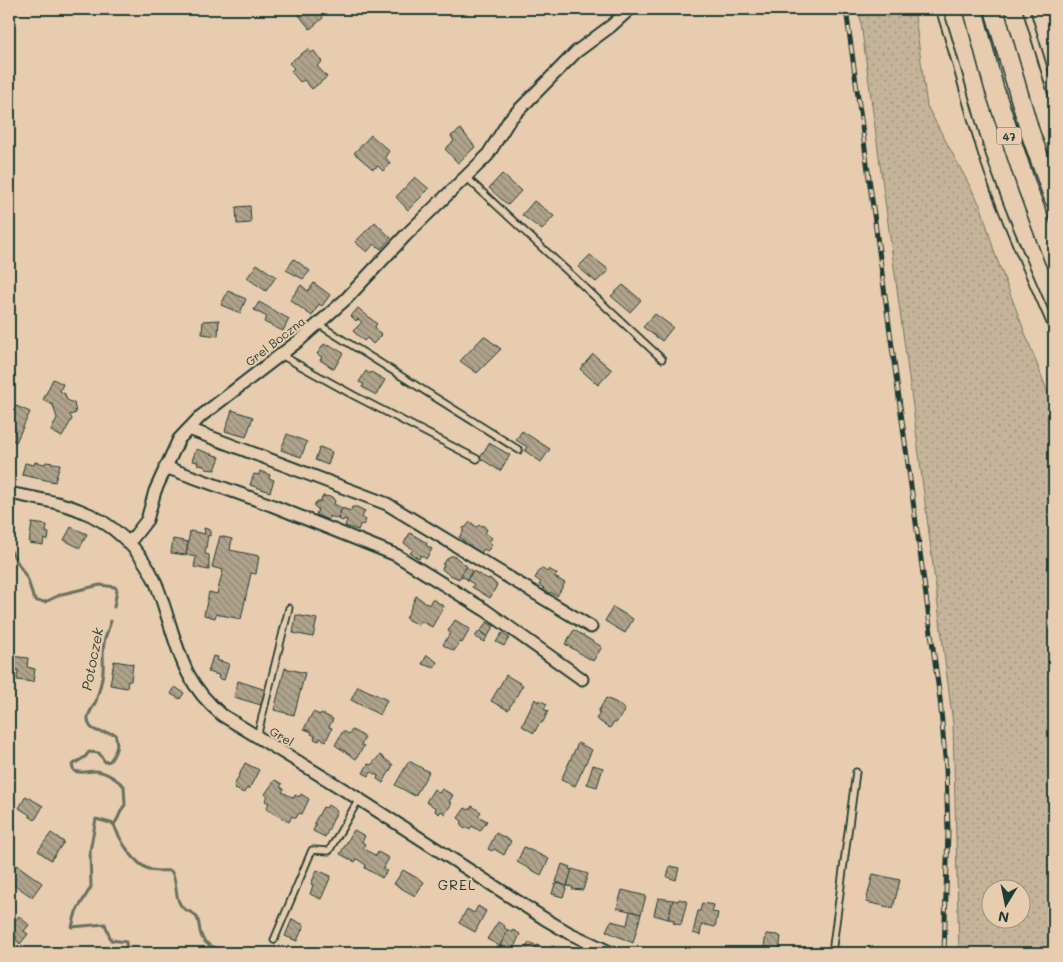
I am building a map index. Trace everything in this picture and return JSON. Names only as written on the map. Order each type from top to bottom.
[{"type":"main road","name":"47","points":[[973,9],[994,88],[1054,260]]},
{"type":"main road","name":"47","points":[[994,9],[1030,132],[1054,199]]},
{"type":"street","name":"Grel Boczna","points":[[129,543],[147,520],[155,491],[179,439],[200,416],[280,355],[346,299],[405,236],[487,156],[510,119],[576,52],[630,9]]},
{"type":"street","points":[[189,429],[387,504],[591,627]]},
{"type":"street","points":[[165,467],[272,505],[396,555],[485,610],[582,679]]},
{"type":"street","name":"Grel","points":[[9,493],[62,504],[80,510],[99,519],[129,543],[147,566],[155,580],[178,653],[191,680],[209,704],[222,715],[360,799],[545,919],[569,933],[612,953]]},
{"type":"lane","points":[[939,9],[983,156],[1018,248],[1054,332]]},
{"type":"lane","points":[[1026,9],[1054,102]]},
{"type":"lane","points":[[466,176],[662,359]]},
{"type":"lane","points":[[318,324],[519,450]]},
{"type":"lane","points":[[280,355],[353,395],[477,458]]},
{"type":"lane","points":[[257,737],[289,608]]},
{"type":"lane","points":[[832,953],[856,772]]},
{"type":"lane","points":[[274,940],[312,850],[329,851],[360,799]]},
{"type":"shaded area","points":[[859,9],[914,9],[927,106],[981,207],[995,254],[1054,409],[1054,953],[959,953],[953,724],[913,407]]},
{"type":"building","points":[[302,9],[318,9],[323,18],[310,29],[298,14]]},
{"type":"building","points":[[308,49],[311,53],[314,51],[322,62],[317,66],[327,77],[312,89],[304,80],[300,82],[291,71],[294,68],[289,63]]},
{"type":"building","points":[[461,129],[475,147],[458,163],[445,149],[454,141],[451,136]]},
{"type":"building","points":[[371,135],[389,151],[385,157],[390,163],[383,171],[378,166],[373,169],[354,153]]},
{"type":"building","points":[[502,174],[521,191],[508,205],[489,188]]},
{"type":"building","points":[[415,177],[429,189],[408,210],[396,197]]},
{"type":"building","points":[[534,201],[554,216],[542,230],[522,215]]},
{"type":"building","points":[[250,206],[251,223],[237,224],[236,207]]},
{"type":"building","points":[[375,222],[391,238],[381,249],[374,244],[367,252],[355,242]]},
{"type":"building","points":[[590,255],[609,270],[596,282],[578,267]]},
{"type":"building","points":[[294,259],[310,271],[303,279],[286,270]]},
{"type":"building","points":[[257,264],[276,277],[266,291],[247,278]]},
{"type":"building","points":[[314,283],[330,295],[322,306],[319,304],[312,316],[290,300],[301,285],[308,291]]},
{"type":"building","points":[[623,285],[641,300],[630,312],[611,296]]},
{"type":"building","points":[[228,291],[246,299],[240,313],[221,305]]},
{"type":"building","points":[[259,302],[289,319],[283,331],[264,322],[267,317],[254,310]]},
{"type":"building","points":[[358,308],[377,324],[375,326],[376,329],[382,335],[373,344],[367,338],[364,341],[353,331],[362,322],[358,319],[356,321],[351,316]]},
{"type":"building","points":[[655,314],[673,327],[662,341],[643,327]]},
{"type":"building","points":[[219,320],[218,336],[202,334],[203,321]]},
{"type":"building","points":[[484,336],[501,349],[477,373],[460,361]]},
{"type":"building","points":[[324,344],[329,347],[330,345],[343,353],[334,369],[320,360],[322,357],[317,354]]},
{"type":"building","points":[[593,354],[612,370],[598,385],[580,369]]},
{"type":"building","points":[[366,371],[385,380],[376,395],[362,387],[364,384],[359,382]]},
{"type":"building","points":[[53,379],[63,384],[60,391],[65,394],[67,400],[74,403],[76,413],[70,415],[72,419],[62,437],[51,431],[57,418],[53,405],[43,400]]},
{"type":"building","points":[[14,405],[30,412],[16,442],[9,438],[9,415]]},
{"type":"building","points":[[232,410],[253,417],[246,437],[225,431]]},
{"type":"building","points":[[522,431],[550,449],[541,462],[525,451],[527,447],[516,440]]},
{"type":"building","points":[[287,434],[307,442],[301,457],[281,450]]},
{"type":"building","points":[[489,443],[510,455],[500,471],[480,458]]},
{"type":"building","points":[[320,447],[332,452],[328,465],[315,460]]},
{"type":"building","points":[[196,449],[220,457],[215,470],[205,469],[206,467],[197,464],[198,462],[192,461]]},
{"type":"building","points":[[35,462],[60,464],[55,482],[22,475],[25,463],[34,465]]},
{"type":"building","points":[[260,471],[270,475],[269,478],[274,480],[270,492],[250,485],[254,474],[259,475]]},
{"type":"building","points":[[323,496],[332,497],[335,501],[334,504],[342,508],[338,519],[330,516],[328,520],[316,515],[318,509],[314,506],[316,502],[320,502]]},
{"type":"building","points":[[352,507],[365,511],[362,517],[366,520],[364,524],[360,525],[358,530],[345,526],[347,520],[338,519],[342,508],[351,511]]},
{"type":"building","points":[[470,522],[477,527],[479,525],[484,526],[487,530],[485,533],[492,538],[489,542],[492,544],[487,551],[484,549],[481,553],[474,550],[459,537],[463,532],[463,528]]},
{"type":"building","points":[[32,523],[47,525],[48,540],[44,539],[43,545],[29,543]]},
{"type":"building","points":[[71,527],[87,534],[80,548],[64,540]]},
{"type":"building","points":[[204,528],[210,530],[205,554],[209,555],[209,570],[194,567],[196,557],[186,555],[190,531],[205,534]]},
{"type":"building","points":[[410,533],[427,543],[426,545],[432,549],[426,559],[421,555],[419,559],[410,553],[413,550],[404,543]]},
{"type":"building","points":[[220,536],[232,539],[230,550],[259,556],[256,574],[251,573],[241,619],[216,614],[215,618],[204,615],[209,592],[217,594],[223,570],[212,567]]},
{"type":"building","points":[[173,539],[188,542],[186,555],[171,553]]},
{"type":"building","points":[[450,556],[454,556],[467,566],[459,579],[442,569],[444,565],[442,564]]},
{"type":"building","points":[[466,567],[472,571],[467,579],[461,576]]},
{"type":"building","points":[[541,568],[547,572],[549,569],[557,574],[555,577],[565,583],[557,596],[550,592],[549,594],[542,591],[544,588],[539,585],[541,582],[535,578]]},
{"type":"building","points":[[473,571],[488,579],[490,578],[497,585],[490,598],[472,587],[474,584],[467,580]]},
{"type":"building","points":[[416,596],[429,605],[432,599],[444,606],[432,627],[421,621],[419,625],[406,619]]},
{"type":"building","points":[[613,607],[633,619],[625,633],[605,621]]},
{"type":"building","points":[[296,615],[317,619],[313,637],[293,633]]},
{"type":"building","points":[[455,620],[470,629],[462,643],[460,642],[454,651],[443,645],[450,633],[448,631]]},
{"type":"building","points":[[487,622],[494,626],[488,636],[480,632]]},
{"type":"building","points":[[574,630],[602,647],[593,661],[565,644]]},
{"type":"building","points":[[479,631],[487,637],[484,642],[475,637]]},
{"type":"building","points":[[502,633],[509,638],[504,646],[496,642]]},
{"type":"building","points":[[427,655],[437,662],[434,668],[422,664]]},
{"type":"building","points":[[10,656],[28,658],[27,667],[35,669],[33,682],[17,680],[18,670],[9,668]]},
{"type":"building","points":[[213,656],[218,657],[217,660],[229,664],[224,680],[218,678],[219,675],[208,672]]},
{"type":"building","points":[[114,661],[133,664],[131,681],[128,681],[127,688],[110,685]]},
{"type":"building","points":[[285,668],[305,673],[294,715],[274,710]]},
{"type":"building","points":[[506,675],[523,685],[508,710],[491,701]]},
{"type":"building","points":[[238,681],[266,690],[261,705],[234,697]]},
{"type":"building","points":[[358,686],[387,700],[380,715],[351,700]]},
{"type":"building","points":[[175,687],[184,693],[180,699],[171,694]]},
{"type":"building","points":[[606,698],[617,703],[625,710],[610,728],[596,719]]},
{"type":"building","points":[[535,699],[538,702],[539,700],[547,704],[544,709],[548,711],[543,722],[539,724],[534,733],[522,726]]},
{"type":"building","points":[[313,712],[320,715],[321,713],[333,719],[329,727],[332,728],[326,741],[320,738],[319,741],[314,739],[315,736],[311,734],[312,732],[304,729]]},
{"type":"building","points":[[352,730],[365,737],[361,745],[364,746],[356,759],[335,745],[343,731],[349,734]]},
{"type":"building","points":[[578,743],[592,750],[575,786],[561,780]]},
{"type":"building","points":[[380,755],[393,765],[383,783],[377,779],[378,776],[371,772],[369,776],[363,773],[368,764],[371,765]]},
{"type":"building","points":[[409,761],[429,772],[415,796],[395,785]]},
{"type":"building","points":[[245,763],[259,770],[249,789],[247,788],[244,793],[235,789],[236,787],[234,786]]},
{"type":"building","points":[[593,765],[603,768],[597,787],[587,784]]},
{"type":"building","points":[[275,780],[282,784],[280,787],[284,789],[282,792],[294,798],[295,795],[299,797],[301,794],[309,799],[302,814],[299,813],[296,818],[292,816],[289,822],[266,809],[269,803],[265,801],[268,796],[265,794]]},
{"type":"building","points":[[434,789],[439,793],[442,789],[453,795],[449,802],[452,803],[445,814],[441,811],[439,814],[435,811],[436,808],[426,802]]},
{"type":"building","points":[[26,796],[43,806],[35,820],[19,808]]},
{"type":"building","points":[[328,805],[337,811],[325,837],[313,831],[316,824],[314,823],[323,807],[326,808]]},
{"type":"building","points":[[472,806],[481,812],[478,816],[487,821],[480,831],[472,826],[470,829],[467,827],[465,829],[461,826],[462,821],[458,818],[465,808],[469,810]]},
{"type":"building","points":[[354,830],[365,836],[362,842],[365,844],[363,848],[376,856],[378,852],[389,858],[383,869],[387,871],[382,878],[365,868],[366,865],[357,859],[355,862],[340,854]]},
{"type":"building","points":[[51,833],[64,842],[51,860],[38,851]]},
{"type":"building","points":[[496,833],[511,841],[504,855],[494,849],[492,851],[488,849]]},
{"type":"building","points":[[524,847],[549,859],[541,875],[517,862]]},
{"type":"building","points":[[562,864],[570,867],[569,869],[572,870],[567,886],[556,882]]},
{"type":"building","points":[[17,865],[42,883],[32,897],[9,881],[9,877]]},
{"type":"building","points":[[670,866],[679,868],[676,880],[667,877]]},
{"type":"building","points":[[572,869],[588,874],[583,890],[572,889],[573,887],[567,886]]},
{"type":"building","points":[[317,870],[331,876],[321,899],[310,894],[313,885],[311,884]]},
{"type":"building","points":[[403,870],[424,882],[415,896],[394,884]]},
{"type":"building","points":[[873,874],[900,880],[893,908],[866,902]]},
{"type":"building","points":[[557,883],[567,886],[563,897],[552,894]]},
{"type":"building","points":[[622,890],[646,896],[641,914],[617,908]]},
{"type":"building","points":[[658,898],[673,900],[668,919],[654,915]]},
{"type":"building","points":[[679,899],[687,901],[681,925],[673,923],[674,920],[668,919],[673,900],[678,901]]},
{"type":"building","points":[[702,903],[714,905],[712,912],[718,913],[715,927],[702,924],[700,935],[693,933],[698,911],[700,911]]},
{"type":"building","points":[[478,906],[486,911],[475,932],[459,923],[467,909],[474,913]]},
{"type":"building","points":[[630,911],[641,914],[633,943],[606,931],[611,921],[627,925]]},
{"type":"building","points":[[19,916],[29,925],[24,931],[28,934],[20,944],[15,939],[17,937],[9,930]]},
{"type":"building","points":[[292,919],[304,925],[297,941],[285,936]]},
{"type":"building","points":[[498,922],[508,930],[500,946],[487,939]]},
{"type":"building","points":[[508,930],[512,932],[513,930],[520,934],[512,952],[500,946]]},
{"type":"building","points":[[766,934],[781,937],[779,952],[782,953],[763,953]]},
{"type":"building","points":[[529,942],[535,945],[531,953],[523,953]]},
{"type":"building","points":[[537,945],[549,951],[552,946],[560,950],[558,953],[532,953]]},
{"type":"waterway","name":"Potoczek","points":[[9,548],[28,580],[33,597],[37,601],[45,602],[62,594],[100,585],[115,587],[117,590],[114,607]]},
{"type":"waterway","name":"Potoczek","points":[[111,621],[103,646],[103,671],[100,686],[88,722],[94,730],[115,734],[116,748],[110,761],[105,762],[99,753],[89,752],[85,757],[72,765],[74,771],[99,771],[114,778],[124,786],[125,805],[114,824]]},
{"type":"waterway","points":[[114,824],[96,819],[90,851],[91,887],[76,912],[72,927],[105,924],[111,940],[126,942],[127,953]]},
{"type":"waterway","name":"Potoczek","points":[[114,825],[124,845],[139,863],[153,871],[171,871],[175,879],[180,904],[196,916],[204,941],[211,946],[230,953]]},
{"type":"railway","points":[[846,9],[940,699],[946,769],[948,831],[944,953]]},
{"type":"district","name":"GREL","points":[[457,884]]}]
